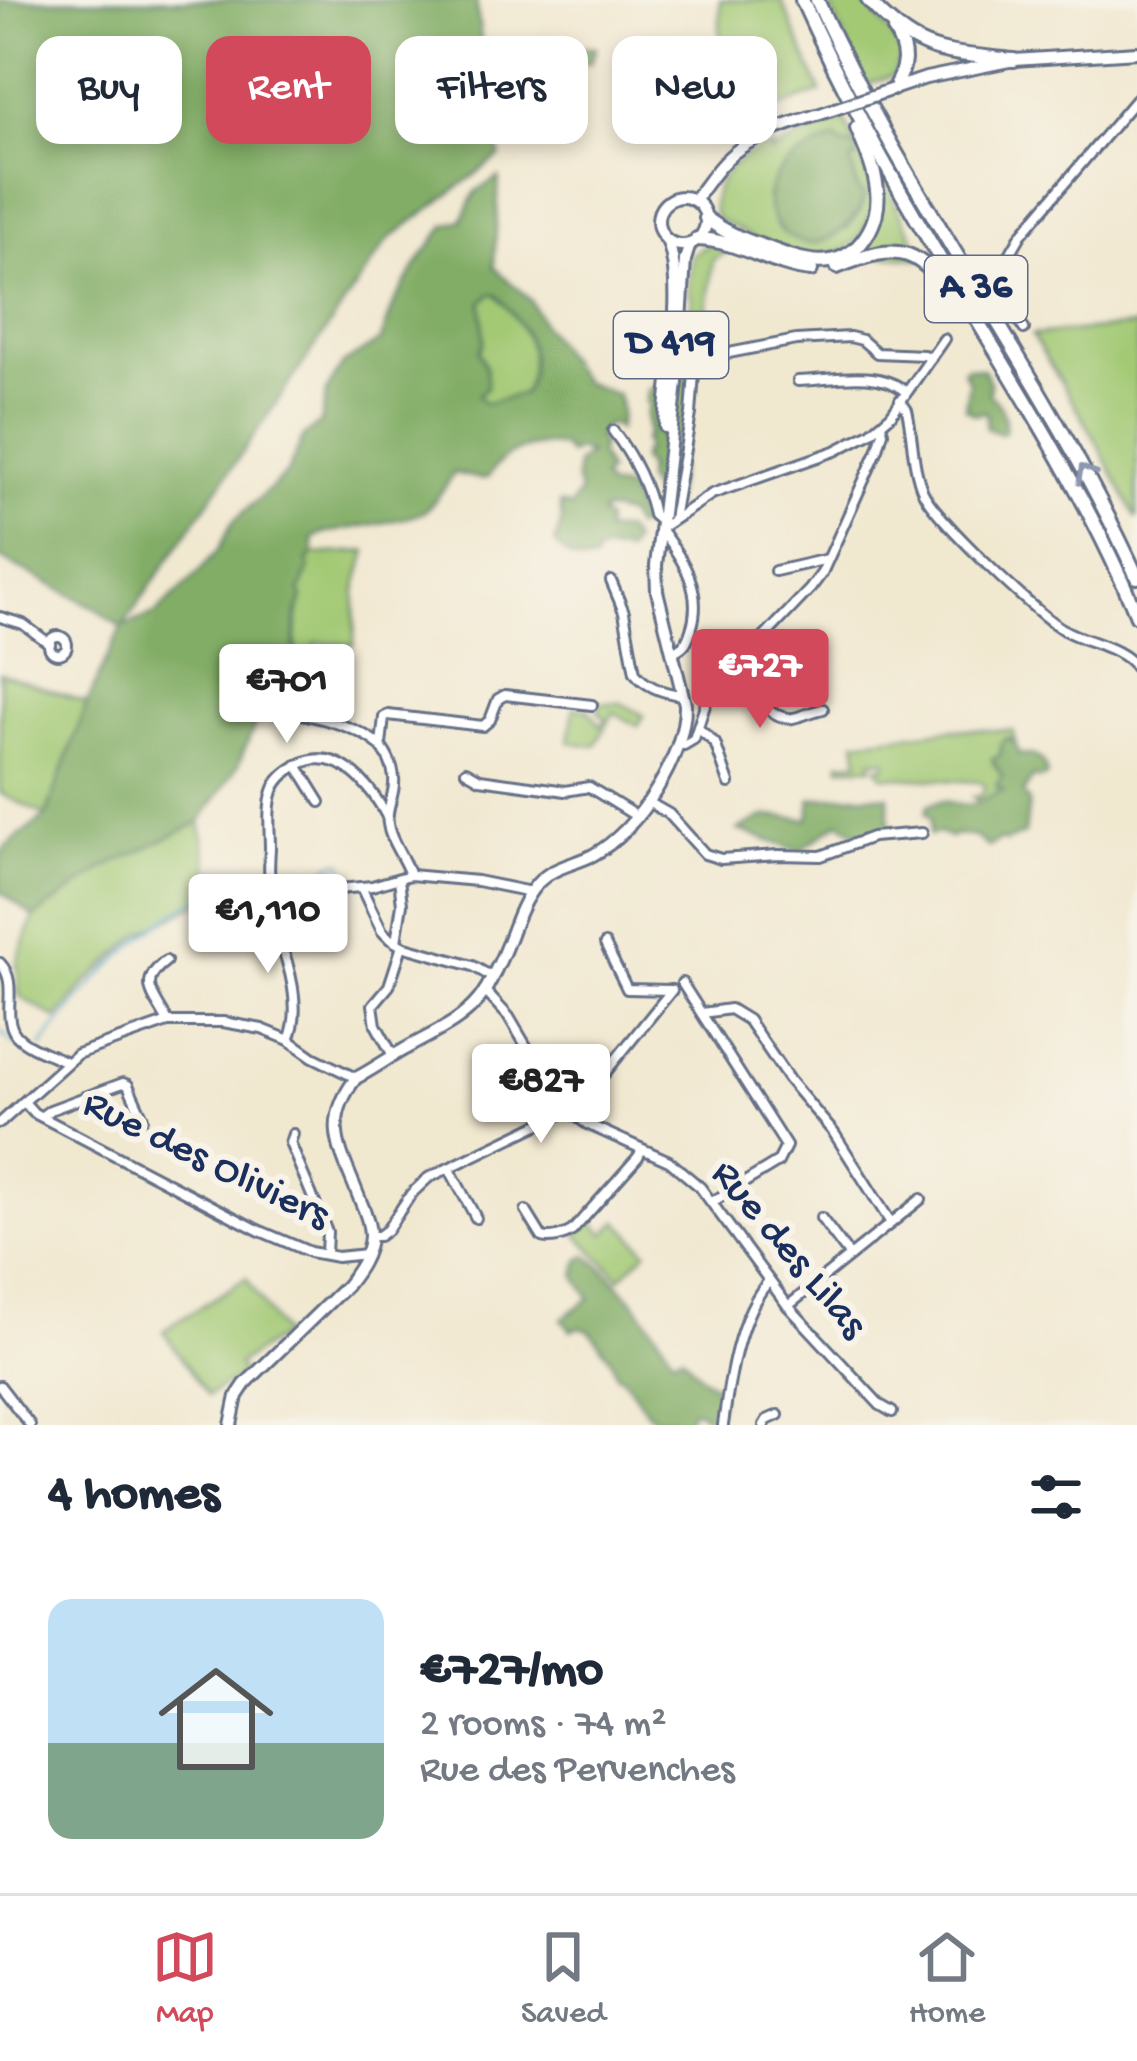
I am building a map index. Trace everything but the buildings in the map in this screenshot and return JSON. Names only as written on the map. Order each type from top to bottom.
[{"type":"highway","name":"A 36","points":[[802,0],[889,172],[1078,492],[1137,616]]},
{"type":"highway","name":"A 36","points":[[817,0],[871,110],[1094,488],[1137,578]]},
{"type":"highway","points":[[868,0],[890,24],[906,57],[893,88]]},
{"type":"highway","points":[[890,24],[938,51],[1014,60]]},
{"type":"highway","points":[[706,218],[732,235],[807,262],[838,258],[862,242],[878,204],[876,180],[834,69]]},
{"type":"highway","points":[[694,242],[716,240],[809,271],[876,252],[905,254],[933,272],[993,345]]},
{"type":"main road","points":[[694,200],[738,150],[780,129],[893,88],[1014,60],[1137,52]]},
{"type":"main road","points":[[679,197],[694,200],[706,218],[694,242],[675,244],[658,227],[662,207],[679,197]]},
{"type":"main road","name":"D 419","points":[[531,892],[550,872],[615,840],[637,817],[679,744],[684,723],[683,695],[657,591],[674,286],[673,254],[667,240]]},
{"type":"main road","name":"D 419","points":[[666,451],[686,260],[694,242]]},
{"type":"main road","points":[[356,1078],[447,1026],[472,1006],[487,985],[531,892]]},
{"type":"main road","points":[[230,1425],[245,1384],[326,1309],[366,1254],[370,1236],[335,1123],[341,1100],[362,1070],[445,1020],[487,985]]},
{"type":"street","points":[[1024,329],[994,282],[1022,235],[1137,98]]},
{"type":"street","points":[[664,524],[691,414],[698,359],[785,341],[850,337],[878,353],[931,358]]},
{"type":"street","points":[[664,524],[712,494],[835,451],[881,425],[944,339]]},
{"type":"street","points":[[798,381],[878,378],[896,383],[907,410],[922,489],[936,511],[1046,618],[1128,658],[1137,669]]},
{"type":"street","points":[[679,744],[692,742],[710,690],[810,589],[878,449],[881,425]]},
{"type":"street","points":[[613,431],[635,463],[653,515],[664,524],[695,598],[687,640],[673,652]]},
{"type":"street","points":[[775,571],[828,559]]},
{"type":"street","points":[[611,581],[624,612],[635,673],[657,689],[683,695]]},
{"type":"street","points":[[0,617],[23,625],[50,644]]},
{"type":"street","points":[[732,667],[742,685],[777,716],[792,718],[823,709]]},
{"type":"street","points":[[380,746],[388,715],[483,726],[505,695],[592,706]]},
{"type":"street","points":[[264,708],[289,710],[340,726],[380,746],[394,779],[387,816]]},
{"type":"street","points":[[699,729],[715,743],[729,783]]},
{"type":"street","points":[[289,1040],[296,1024],[292,986],[269,916],[272,792],[283,775],[317,759],[350,770],[387,816],[410,875]]},
{"type":"street","points":[[297,765],[320,802]]},
{"type":"street","points":[[466,771],[480,779],[552,789],[589,787],[637,817]]},
{"type":"street","points":[[648,802],[669,814],[702,851],[721,859],[821,856],[872,837],[922,833]]},
{"type":"street","points":[[273,895],[361,887],[410,875],[531,892]]},
{"type":"street","points":[[391,1052],[374,1018],[373,1005],[389,986],[399,944],[399,879]]},
{"type":"street","points":[[361,887],[382,931],[399,944],[473,966],[487,985]]},
{"type":"street","points":[[370,1236],[383,1234],[428,1178],[579,1105],[672,989],[627,989],[605,944]]},
{"type":"street","points":[[166,961],[149,981],[169,1022]]},
{"type":"street","points":[[0,963],[10,982],[7,1012],[12,1031],[67,1063]]},
{"type":"street","points":[[682,983],[786,1146],[778,1162],[712,1202]]},
{"type":"street","name":"Rue des Lilas","points":[[487,985],[568,1110],[587,1124],[669,1161],[700,1186],[788,1306],[880,1405],[892,1412]]},
{"type":"street","points":[[702,1013],[730,1009],[748,1019],[789,1081],[834,1133],[891,1223]]},
{"type":"street","points":[[0,1123],[90,1048],[169,1022],[262,1029],[356,1078]]},
{"type":"street","points":[[36,1116],[123,1083],[143,1118]]},
{"type":"street","name":"Rue des Oliviers","points":[[24,1102],[36,1116],[241,1222],[310,1252],[338,1257],[366,1254]]},
{"type":"street","points":[[293,1134],[290,1143],[327,1232],[326,1255]]},
{"type":"street","points":[[526,1211],[542,1237],[572,1232],[642,1149]]},
{"type":"street","points":[[449,1168],[476,1218]]},
{"type":"street","points":[[788,1306],[921,1198]]},
{"type":"street","points":[[821,1218],[850,1256]]},
{"type":"street","points":[[723,1425],[739,1342],[761,1289],[769,1281]]},
{"type":"street","points":[[0,1386],[30,1425]]},
{"type":"street","points":[[764,1425],[778,1415]]},
{"type":"green space","points":[[0,0],[476,0],[481,36],[395,36],[395,144],[498,144],[500,156],[389,239],[123,626],[155,614],[219,549],[232,523],[287,473],[304,436],[321,423],[327,390],[343,364],[381,340],[395,301],[423,255],[445,226],[462,220],[476,191],[499,178],[494,267],[531,301],[583,382],[618,395],[618,429],[610,424],[598,436],[608,472],[602,478],[608,487],[628,489],[637,513],[648,512],[652,522],[634,527],[628,516],[602,511],[605,532],[624,530],[633,541],[626,553],[606,550],[596,554],[594,561],[582,562],[567,555],[555,542],[562,521],[560,504],[571,507],[580,492],[577,464],[589,453],[576,450],[569,454],[562,446],[551,445],[511,454],[488,477],[454,473],[431,505],[416,515],[313,538],[314,554],[308,560],[296,614],[293,697],[288,706],[257,720],[237,767],[200,822],[104,868],[34,917],[0,891],[0,858],[5,847],[46,816],[121,627],[94,607],[0,558]],"holes":[[[496,294],[515,317],[531,352],[529,379],[523,394],[483,402],[478,395],[487,387],[479,351],[484,342],[482,302]]]},
{"type":"green space","points":[[720,0],[781,0],[821,92],[777,108],[777,36],[720,36]]},
{"type":"green space","points":[[827,0],[862,0],[891,33],[902,55],[894,75],[866,85]]},
{"type":"green space","points":[[845,120],[856,146],[842,145],[768,197],[777,227],[846,229],[861,210],[864,195],[858,190],[850,160],[859,156],[872,200],[865,227],[851,245],[834,254],[795,254],[716,218],[715,194],[738,162],[761,149],[773,147],[771,153]]},
{"type":"green space","points":[[836,138],[842,145],[856,146],[859,156],[851,161],[857,189],[864,195],[861,205],[834,236],[815,243],[798,241],[774,220],[771,187],[792,160]]},
{"type":"green space","points":[[884,182],[925,259],[858,254]]},
{"type":"green space","points":[[705,246],[728,251],[713,260],[702,350],[693,358],[675,494],[672,509],[668,509],[685,335],[689,333],[692,255]]},
{"type":"green space","points":[[491,293],[497,294],[522,328],[531,365],[523,394],[488,403],[478,395],[486,367],[479,351],[482,302]]},
{"type":"green space","points":[[1137,326],[1137,519],[1032,335]]},
{"type":"green space","points":[[966,367],[983,369],[989,394],[1004,415],[1001,434],[986,428],[985,412],[975,414],[965,408]]},
{"type":"green space","points":[[662,386],[664,396],[659,484],[652,492],[641,460],[648,434],[647,392]]},
{"type":"green space","points":[[367,551],[356,590],[354,645],[316,643],[305,704],[290,702],[303,597],[299,592],[309,568],[307,560],[314,554]]},
{"type":"green space","points":[[0,673],[87,703],[46,816],[0,793]]},
{"type":"green space","points":[[600,703],[621,703],[643,715],[638,726],[614,712],[595,746],[569,742],[574,707],[587,709],[601,726],[606,719],[598,712]]},
{"type":"green space","points":[[954,729],[1013,731],[1015,742],[1002,742],[1000,756],[993,763],[1003,776],[1004,791],[981,803],[973,797],[981,796],[985,786],[979,782],[882,776],[877,767],[885,767],[886,760],[872,760],[872,767],[840,767],[840,762],[859,761],[856,741]]},
{"type":"green space","points":[[1006,738],[1015,742],[1019,755],[1039,758],[1046,770],[1047,776],[1033,777],[1023,793],[1029,802],[1025,833],[988,847],[976,837],[930,835],[928,805],[942,801],[973,805],[1003,791],[996,786],[1002,776],[992,759],[1000,756]]},
{"type":"green space","points":[[889,796],[889,830],[860,836],[839,822],[796,850],[738,830],[766,816],[809,819],[811,799]]},
{"type":"green space","points":[[200,822],[214,895],[140,934],[87,982],[57,1019],[19,996],[17,961],[34,917],[104,868]]},
{"type":"green space","points":[[591,1220],[605,1234],[618,1221],[647,1251],[620,1278],[577,1234]]},
{"type":"green space","points":[[587,1255],[634,1302],[673,1358],[682,1355],[720,1389],[714,1413],[706,1417],[692,1410],[684,1425],[670,1418],[657,1420],[617,1375],[590,1331],[571,1330],[562,1319],[590,1298],[576,1277],[579,1260]]},
{"type":"green space","points":[[246,1278],[283,1335],[238,1364],[243,1373],[208,1396],[163,1331]]},
{"type":"waterway","points":[[287,885],[317,880],[337,862],[344,865]]},
{"type":"waterway","points":[[42,1047],[99,977],[173,914],[229,886],[261,882]]},
{"type":"waterway","points":[[0,1031],[16,1046]]},
{"type":"waterway","points":[[23,1051],[34,1057]]}]
